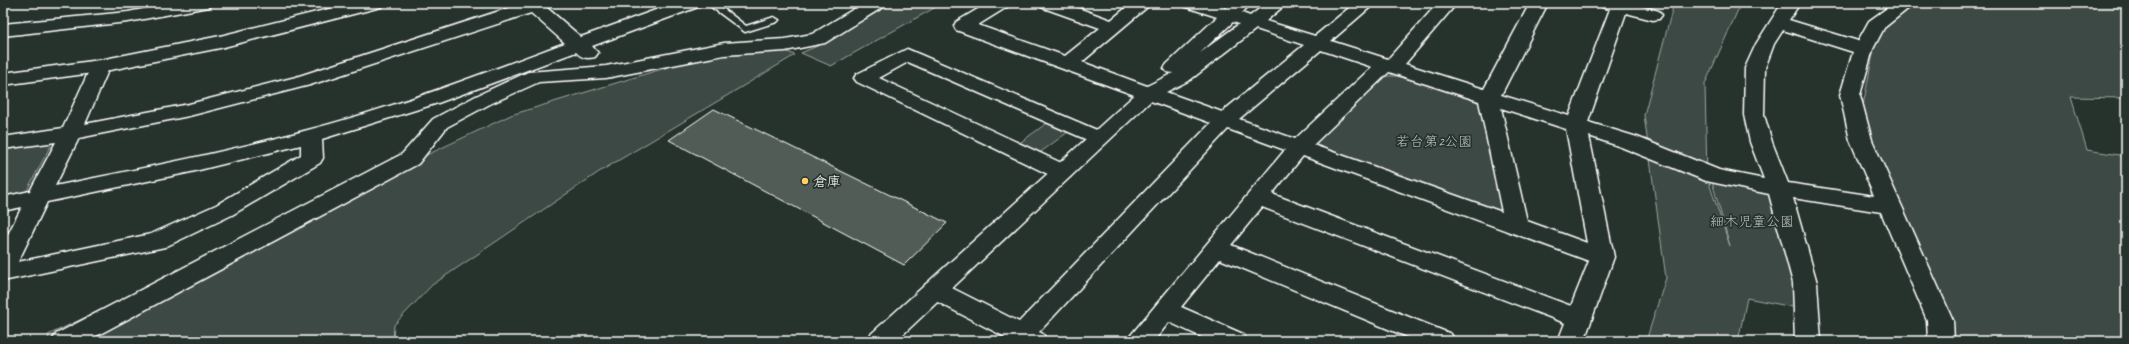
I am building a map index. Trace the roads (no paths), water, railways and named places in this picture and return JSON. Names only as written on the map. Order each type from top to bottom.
[{"type":"street","points":[[3,30],[128,17],[203,3]]},
{"type":"street","points":[[3,79],[100,66],[220,42],[375,3]]},
{"type":"street","points":[[3,204],[38,198],[191,165],[311,136],[431,99],[692,3]]},
{"type":"street","points":[[65,341],[410,159],[440,124],[483,100],[535,76],[606,72],[724,49],[785,45],[818,39],[877,3]]},
{"type":"street","points":[[1000,3],[963,26],[1602,257]]},
{"type":"street","points":[[1047,3],[1114,27]]},
{"type":"street","points":[[1068,64],[1143,3]]},
{"type":"street","points":[[1192,3],[1236,9],[1252,23],[1629,142],[1714,176],[1779,189],[1892,206]]},
{"type":"street","points":[[1148,93],[1183,76],[1278,3]]},
{"type":"street","points":[[935,290],[1024,339],[1225,120],[1366,3]]},
{"type":"street","points":[[1139,341],[1299,147],[1389,66],[1448,3]]},
{"type":"street","points":[[1516,226],[1489,98],[1539,3]]},
{"type":"street","points":[[1791,3],[1765,44],[1755,68],[1754,115],[1761,142],[1779,189],[1805,283],[1808,341]]},
{"type":"street","points":[[1906,3],[1876,25],[1863,49],[1850,94],[1861,140],[1892,206],[1940,320],[1941,341]]},
{"type":"street","points":[[3,143],[70,134],[189,110],[303,81],[538,4],[580,44],[606,72]]},
{"type":"street","points":[[1258,197],[1575,330],[1602,257],[1576,125],[1614,5],[1653,15]]},
{"type":"street","points":[[880,341],[1148,93],[1236,9]]},
{"type":"street","points":[[1779,23],[1863,49]]},
{"type":"street","points":[[1062,172],[864,78],[907,55],[1099,138]]},
{"type":"street","points":[[3,267],[70,134],[100,66]]},
{"type":"street","points":[[3,273],[157,241],[224,210],[312,158],[311,136]]},
{"type":"street","points":[[1216,248],[1442,341]]},
{"type":"street","points":[[1165,310],[1234,341]]},
{"type":"lane","points":[[710,3],[745,29],[774,20]]},
{"type":"place","name":"倉庫","points":[[805,181]]},
{"type":"park label","name":"若台第2公園","points":[[1434,141]]},
{"type":"park label","name":"細木児童公園","points":[[1752,221]]}]
